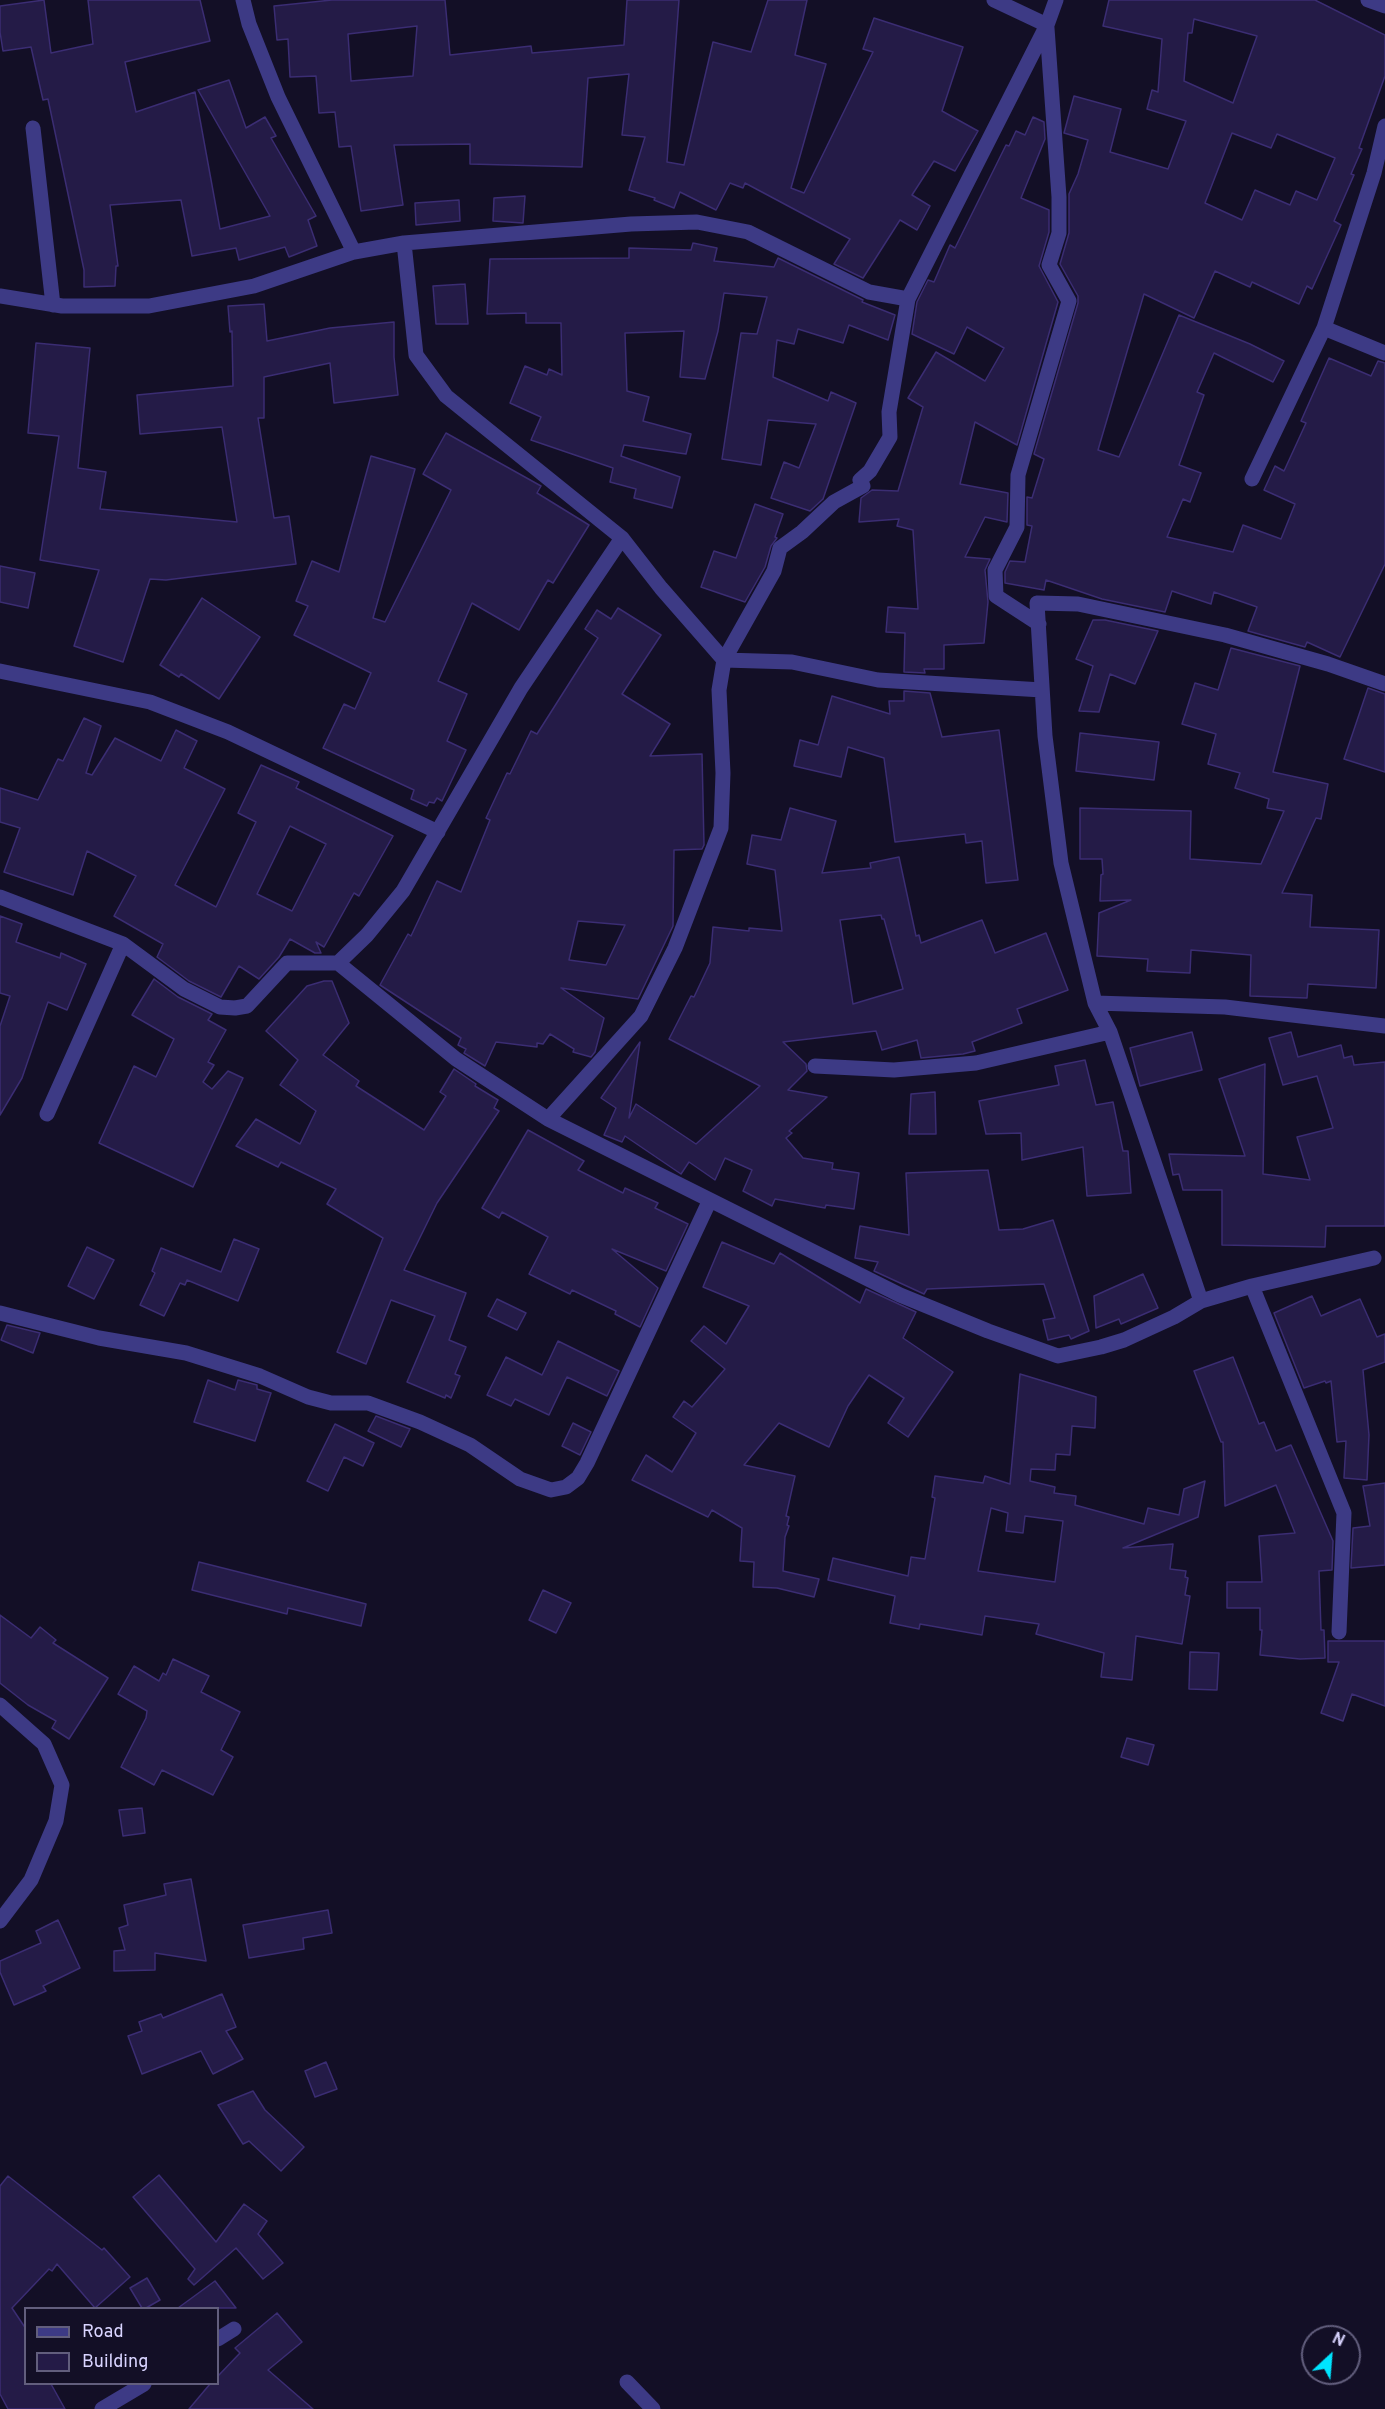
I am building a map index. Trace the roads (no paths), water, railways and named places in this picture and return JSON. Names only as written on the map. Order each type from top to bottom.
[{"type":"street","points":[[243,0],[249,24],[278,97],[354,252]]},
{"type":"street","points":[[994,0],[1047,25]]},
{"type":"street","points":[[548,1119],[641,1016],[675,948],[720,828],[723,773],[719,690],[724,660],[774,571],[780,548],[834,502],[862,486],[861,480],[870,471],[890,437],[889,412],[908,299],[1047,25],[1056,0]]},
{"type":"street","points":[[1368,0],[1385,6]]},
{"type":"street","points":[[1039,624],[996,596],[995,570],[1017,527],[1018,475],[1069,301],[1049,265],[1059,233],[1059,197],[1047,25]]},
{"type":"street","points":[[1252,479],[1324,328],[1374,173],[1385,126]]},
{"type":"street","points":[[33,128],[53,305]]},
{"type":"street","points":[[0,296],[53,305],[149,306],[254,286],[354,252],[404,243],[632,224],[697,222],[748,232],[869,292],[908,299]]},
{"type":"street","points":[[404,243],[416,355],[446,396],[622,538],[661,588],[724,660],[792,662],[878,680],[1042,690]]},
{"type":"street","points":[[1324,328],[1385,352]]},
{"type":"street","points":[[338,963],[367,935],[403,891],[521,688],[622,538]]},
{"type":"street","points":[[1201,1301],[1110,1032],[1095,1004],[1061,863],[1045,736],[1037,603],[1078,604],[1225,635],[1328,664],[1385,684]]},
{"type":"street","points":[[0,671],[150,702],[228,732],[438,832]]},
{"type":"street","points":[[0,897],[123,944],[184,989],[220,1007],[247,1006],[287,963],[338,963],[456,1059],[548,1119],[709,1202],[900,1295],[988,1331],[1058,1356],[1124,1340],[1174,1317],[1201,1301],[1252,1286],[1374,1258]]},
{"type":"street","points":[[47,1114],[123,944]]},
{"type":"street","points":[[1095,1004],[1225,1007],[1385,1026]]},
{"type":"street","points":[[815,1065],[894,1070],[976,1063],[1110,1032]]},
{"type":"street","points":[[0,1313],[99,1338],[186,1353],[260,1376],[331,1403],[368,1403],[420,1422],[470,1445],[520,1479],[551,1490],[566,1487],[578,1478],[587,1463],[709,1202]]},
{"type":"street","points":[[1252,1286],[1344,1513],[1339,1632]]},
{"type":"street","points":[[0,1705],[44,1744],[62,1785],[56,1821],[31,1880],[0,1921]]},
{"type":"street","points":[[219,2338],[234,2329]]},
{"type":"street","points":[[627,2382],[653,2409]]},
{"type":"street","points":[[102,2409],[142,2385]]}]
